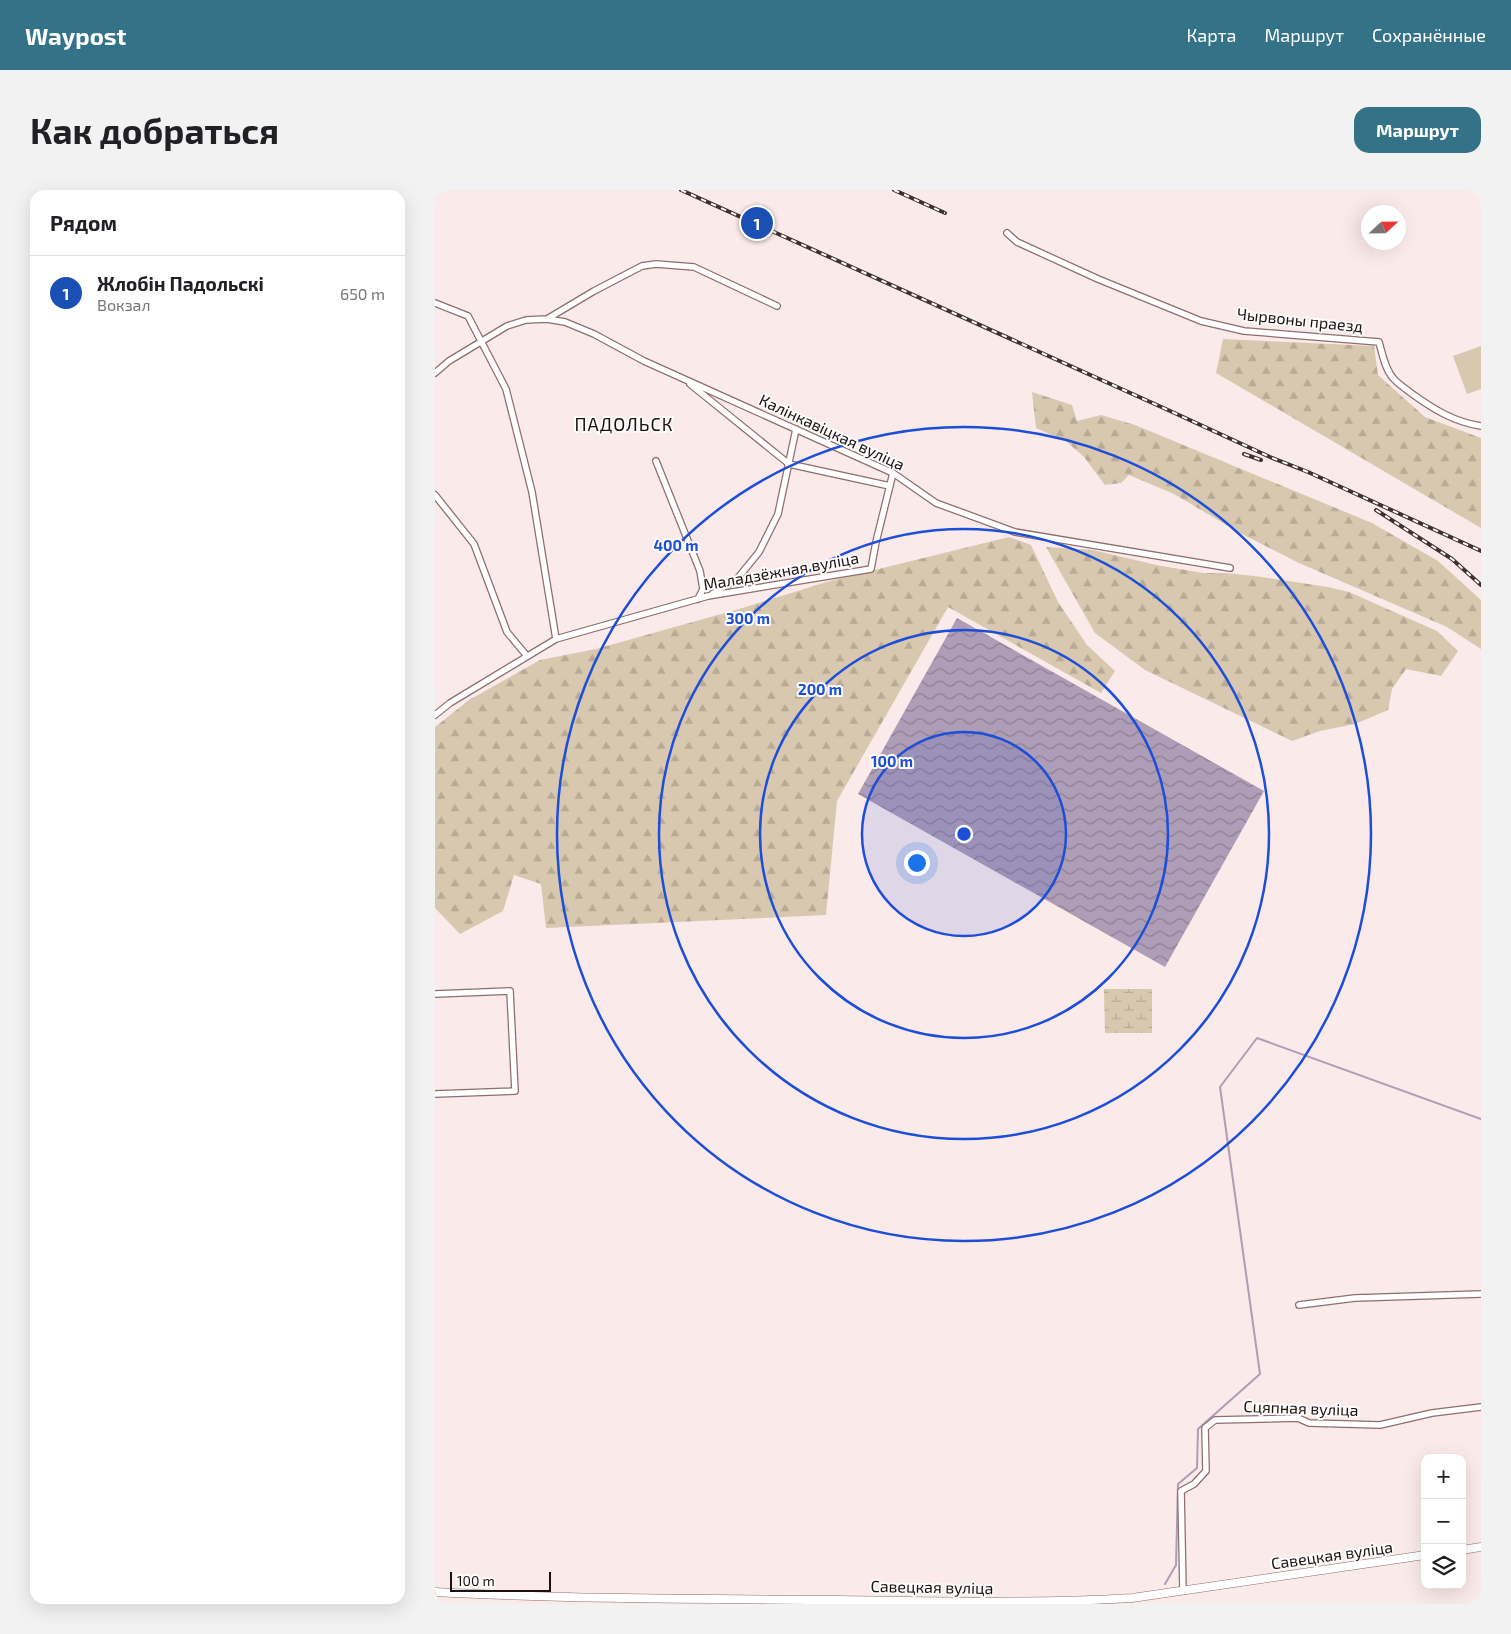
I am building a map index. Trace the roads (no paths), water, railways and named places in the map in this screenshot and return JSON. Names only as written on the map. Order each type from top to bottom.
[{"type":"main road","points":[[1466,1549],[1481,1547]]},
{"type":"main road","name":"Савецкая вуліца","points":[[435,1592],[545,1601],[1097,1601],[1132,1598],[1421,1556]]},
{"type":"street","name":"Чырвоны праезд","points":[[1007,233],[1017,242],[1099,279],[1201,321],[1244,331],[1379,342],[1389,372],[1401,386],[1430,407],[1455,420],[1481,426]]},
{"type":"street","name":"Калінкавіцкая вуліца","points":[[547,319],[594,291],[642,266],[656,264],[694,267],[777,306]]},
{"type":"street","points":[[435,303],[468,316],[505,389],[532,492],[556,639]]},
{"type":"street","name":"Калінкавіцкая вуліца","points":[[435,373],[449,361],[507,326],[525,320],[547,319],[565,322],[594,334],[681,378],[893,473],[936,503],[1015,532],[1230,568]]},
{"type":"street","points":[[681,378],[789,464],[890,486],[893,473]]},
{"type":"street","points":[[708,596],[737,579],[759,552],[778,514],[795,430]]},
{"type":"street","points":[[656,461],[700,571],[703,589],[698,599]]},
{"type":"street","name":"Маладзёжная вуліца","points":[[435,715],[450,703],[556,639],[708,596],[871,569],[890,486]]},
{"type":"street","points":[[435,495],[474,544],[507,632],[527,656]]},
{"type":"street","points":[[435,994],[510,991],[515,1091],[435,1094]]},
{"type":"street","points":[[1299,1305],[1355,1298],[1481,1294]]},
{"type":"street","name":"Сцяпная вуліца","points":[[1183,1590],[1181,1491],[1194,1484],[1206,1470],[1205,1428],[1215,1420],[1298,1418],[1309,1423],[1380,1425],[1431,1413],[1481,1407]]},
{"type":"water","points":[[957,618],[1264,791],[1165,967],[858,794]]},
{"type":"waterway","points":[[1165,1584],[1176,1565],[1178,1484],[1197,1468],[1198,1429],[1260,1374],[1220,1087],[1257,1038],[1481,1119]]},
{"type":"railway","points":[[681,190],[1481,551]]},
{"type":"railway","points":[[894,190],[945,213]]},
{"type":"railway","points":[[1244,454],[1261,460]]},
{"type":"railway","points":[[1376,510],[1452,559],[1481,585]]},
{"type":"place","name":"Жлобін Падольскі","points":[[757,223]]},
{"type":"district","name":"ПАДОЛЬСК","points":[[624,425]]}]
